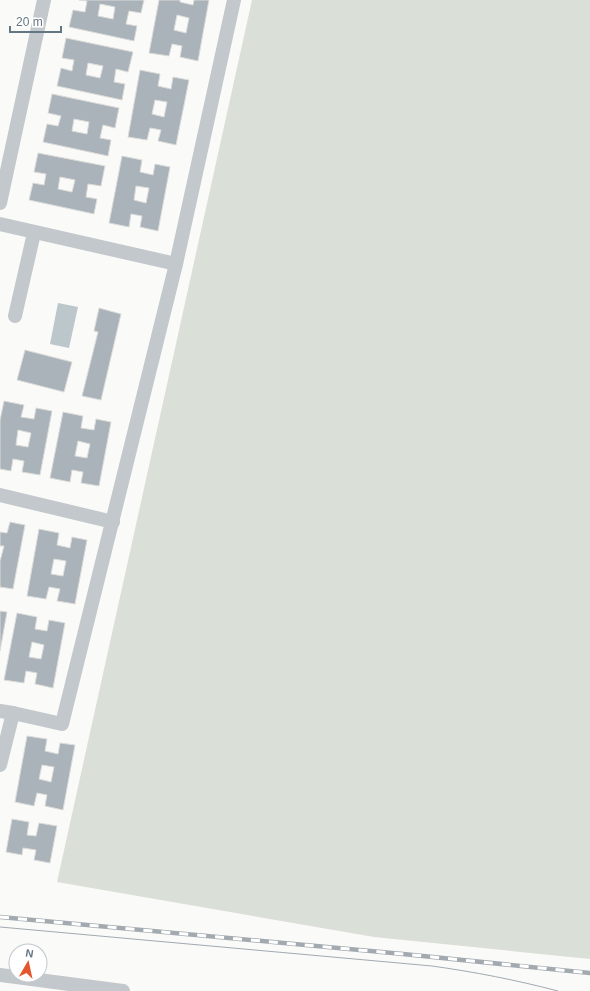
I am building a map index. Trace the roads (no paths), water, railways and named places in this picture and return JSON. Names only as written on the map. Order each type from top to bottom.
[{"type":"street","points":[[0,203],[44,0]]},
{"type":"street","points":[[0,766],[6,712],[62,724],[176,264],[234,0]]},
{"type":"street","points":[[0,224],[176,264]]},
{"type":"street","points":[[15,316],[34,232]]},
{"type":"street","points":[[0,495],[113,522]]},
{"type":"street","points":[[0,975],[123,991]]},
{"type":"tram line","points":[[0,927],[432,966],[527,983],[558,991]]},
{"type":"railway","points":[[0,917],[403,954],[590,973]]}]
